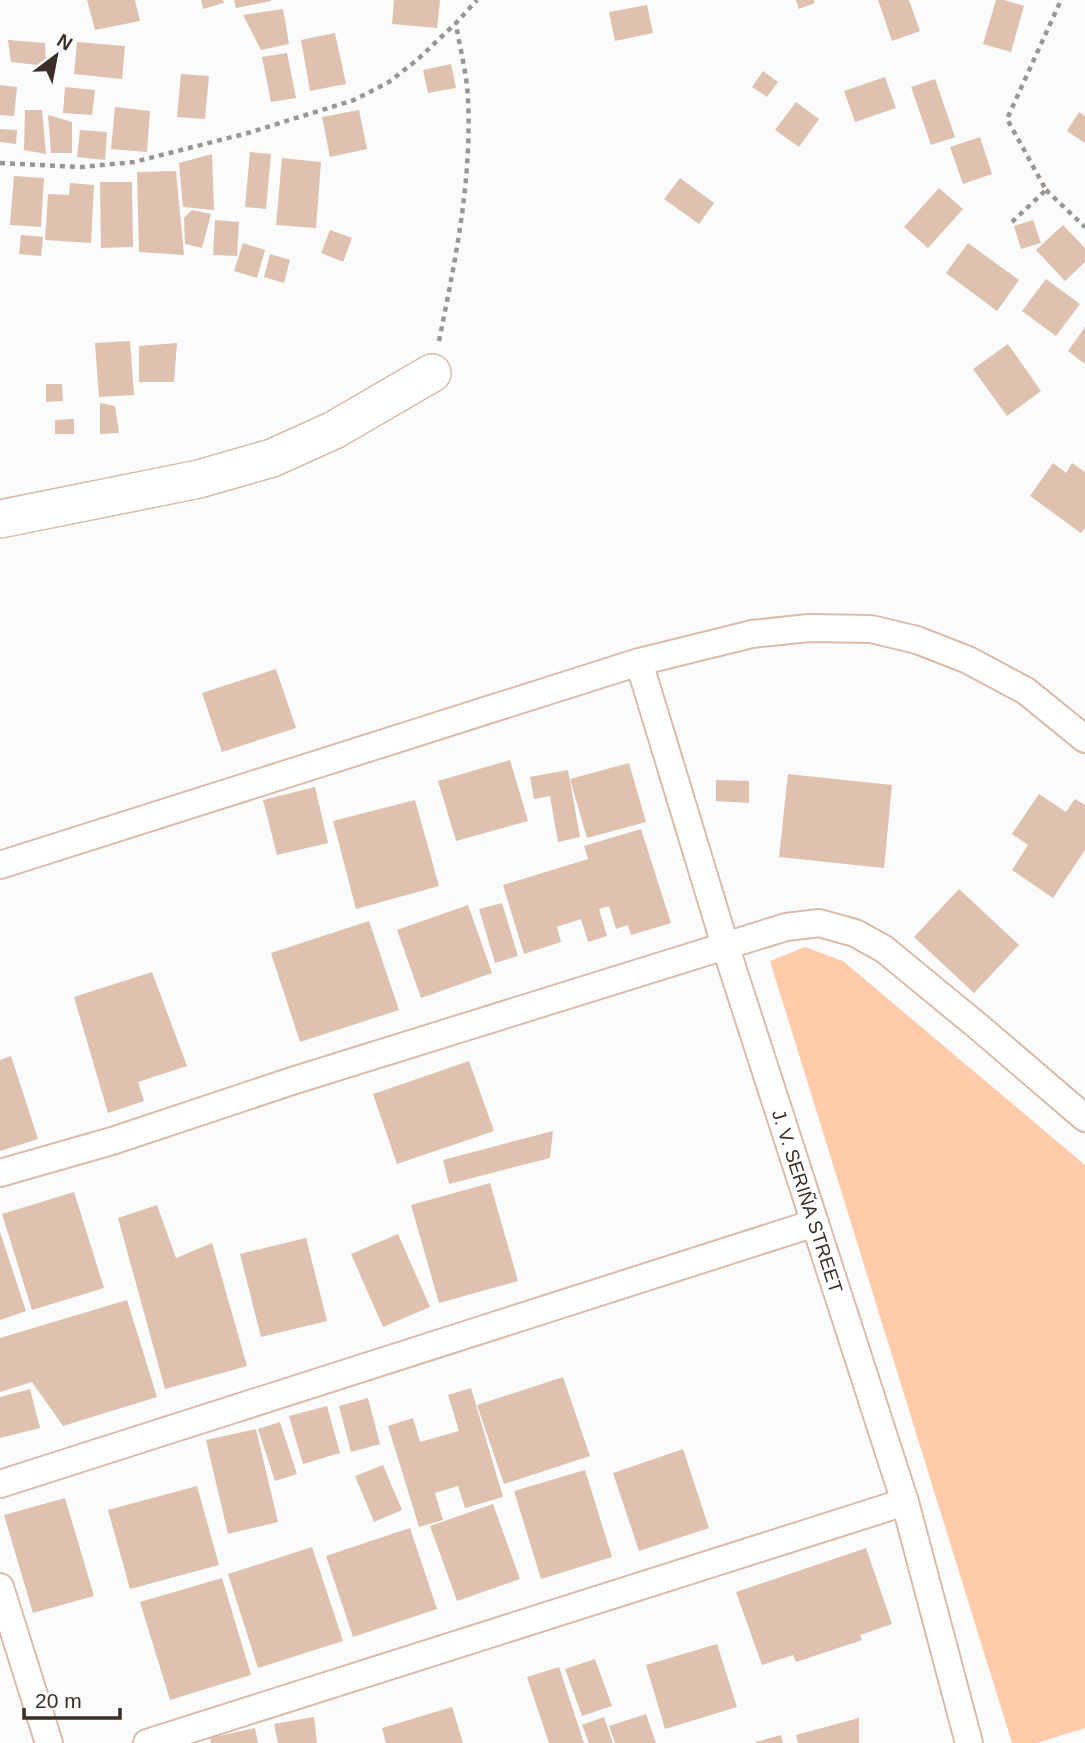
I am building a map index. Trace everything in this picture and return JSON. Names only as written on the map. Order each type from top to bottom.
[{"type":"street","points":[[0,519],[200,479],[272,458],[334,430],[432,373]]},
{"type":"street","points":[[0,865],[639,662],[752,634],[809,628],[871,629],[917,640],[968,660],[1026,691],[1085,739]]},
{"type":"street","name":"J. V. SERIÑA STREET","points":[[639,662],[725,945],[905,1502],[969,1743]]},
{"type":"street","points":[[0,1173],[112,1141],[292,1081],[725,945],[786,927],[819,923],[855,933],[884,949],[1085,1118]]},
{"type":"street","points":[[0,1484],[816,1223]]},
{"type":"street","points":[[147,1743],[905,1502]]},
{"type":"street","points":[[0,1587],[49,1743]]},
{"type":"path","points":[[0,163],[82,167],[134,162],[248,133],[354,100],[389,82],[417,60],[477,0]]},
{"type":"path","points":[[1061,0],[1007,119],[1046,190],[1085,227]]},
{"type":"path","points":[[432,373],[451,283],[462,213],[468,148],[468,96],[456,23]]},
{"type":"path","points":[[1012,222],[1046,190]]},
{"type":"shaded area","points":[[805,947],[843,961],[1085,1165],[1085,1728],[1037,1743],[1012,1743],[770,961]]},
{"type":"building","points":[[87,0],[135,0],[140,21],[95,30]]},
{"type":"building","points":[[201,0],[223,0],[224,3],[203,9]]},
{"type":"building","points":[[234,0],[271,0],[271,1],[236,8]]},
{"type":"building","points":[[394,0],[440,0],[437,28],[392,24]]},
{"type":"building","points":[[796,0],[814,0],[815,3],[799,9]]},
{"type":"building","points":[[878,0],[909,0],[920,31],[892,41]]},
{"type":"building","points":[[996,0],[1024,6],[1011,52],[983,44]]},
{"type":"building","points":[[647,5],[653,33],[615,41],[609,12]]},
{"type":"building","points":[[283,9],[289,44],[261,50],[243,15]]},
{"type":"building","points":[[335,33],[346,84],[310,91],[301,40]]},
{"type":"building","points":[[8,40],[45,43],[46,66],[11,62]]},
{"type":"building","points":[[77,42],[125,46],[122,79],[74,74]]},
{"type":"building","points":[[287,53],[296,98],[271,102],[262,57]]},
{"type":"building","points":[[451,64],[456,88],[428,93],[423,70]]},
{"type":"building","points":[[763,71],[778,82],[767,97],[752,87]]},
{"type":"building","points":[[181,74],[209,76],[205,119],[177,117]]},
{"type":"building","points":[[885,77],[896,108],[855,122],[844,91]]},
{"type":"building","points":[[935,79],[955,137],[931,145],[911,87]]},
{"type":"building","points":[[0,85],[17,87],[14,116],[0,115]]},
{"type":"building","points":[[65,87],[95,90],[92,115],[63,113]]},
{"type":"building","points":[[796,102],[819,119],[799,147],[775,130]]},
{"type":"building","points":[[115,107],[150,111],[147,152],[111,149]]},
{"type":"building","points":[[25,110],[42,110],[46,154],[24,150]]},
{"type":"building","points":[[359,110],[367,149],[330,157],[322,117]]},
{"type":"building","points":[[1079,112],[1085,116],[1085,143],[1067,131]]},
{"type":"building","points":[[48,115],[72,122],[72,153],[51,153]]},
{"type":"building","points":[[0,129],[17,130],[16,144],[0,142]]},
{"type":"building","points":[[80,130],[107,132],[105,160],[77,157]]},
{"type":"building","points":[[980,137],[992,174],[963,184],[950,147]]},
{"type":"building","points":[[250,152],[271,154],[266,209],[245,207]]},
{"type":"building","points":[[212,154],[214,210],[183,207],[179,163]]},
{"type":"building","points":[[282,158],[321,162],[316,228],[276,225]]},
{"type":"building","points":[[176,171],[184,255],[139,252],[137,172]]},
{"type":"building","points":[[14,176],[44,178],[41,227],[10,225]]},
{"type":"building","points":[[680,178],[714,203],[699,224],[664,199]]},
{"type":"building","points":[[100,182],[132,182],[133,247],[101,248]]},
{"type":"building","points":[[70,183],[94,185],[91,243],[45,240],[48,194],[69,195]]},
{"type":"building","points":[[939,188],[963,209],[928,248],[904,227]]},
{"type":"building","points":[[192,210],[211,214],[202,248],[185,244],[184,218]]},
{"type":"building","points":[[215,220],[239,222],[237,256],[213,255]]},
{"type":"building","points":[[1033,220],[1041,243],[1021,249],[1014,226]]},
{"type":"building","points":[[1063,225],[1085,248],[1085,262],[1065,281],[1036,250]]},
{"type":"building","points":[[330,230],[352,238],[343,262],[321,253]]},
{"type":"building","points":[[21,235],[43,237],[41,256],[19,254]]},
{"type":"building","points":[[243,243],[265,250],[257,278],[234,271]]},
{"type":"building","points":[[968,243],[1019,280],[997,311],[946,273]]},
{"type":"building","points":[[270,254],[290,260],[284,283],[264,277]]},
{"type":"building","points":[[1046,279],[1080,304],[1056,336],[1022,311]]},
{"type":"building","points":[[1085,327],[1085,364],[1068,351]]},
{"type":"building","points":[[130,341],[134,395],[99,397],[95,343]]},
{"type":"building","points":[[177,343],[174,382],[139,382],[139,346]]},
{"type":"building","points":[[1008,344],[1041,391],[1007,416],[973,369]]},
{"type":"building","points":[[46,384],[62,384],[63,401],[46,402]]},
{"type":"building","points":[[100,403],[115,406],[119,433],[100,434]]},
{"type":"building","points":[[74,419],[74,434],[55,434],[55,420]]},
{"type":"building","points":[[1053,463],[1066,473],[1072,463],[1085,472],[1085,528],[1081,533],[1030,496]]},
{"type":"building","points":[[276,669],[296,728],[222,752],[202,693]]},
{"type":"building","points":[[510,760],[528,821],[456,841],[438,781]]},
{"type":"building","points":[[629,763],[646,822],[587,838],[570,779]]},
{"type":"building","points":[[568,770],[580,837],[558,842],[550,796],[534,799],[530,777]]},
{"type":"building","points":[[788,774],[892,785],[884,868],[779,857]]},
{"type":"building","points":[[716,780],[749,781],[749,803],[716,801]]},
{"type":"building","points":[[315,787],[328,843],[277,855],[263,800]]},
{"type":"building","points":[[1039,794],[1066,812],[1075,799],[1085,805],[1085,850],[1053,898],[1012,870],[1028,845],[1012,834]]},
{"type":"building","points":[[415,800],[439,886],[356,909],[333,821]]},
{"type":"building","points":[[641,829],[671,923],[631,935],[628,925],[616,929],[609,906],[599,909],[607,936],[588,942],[581,919],[557,927],[561,942],[524,954],[503,885],[588,859],[584,846]]},
{"type":"building","points":[[959,889],[1019,945],[974,993],[914,937]]},
{"type":"building","points":[[502,903],[518,956],[495,963],[479,909]]},
{"type":"building","points":[[468,905],[492,973],[421,998],[397,930]]},
{"type":"building","points":[[369,921],[399,1010],[300,1042],[271,953]]},
{"type":"building","points":[[152,972],[187,1066],[138,1082],[144,1101],[108,1113],[74,997]]},
{"type":"building","points":[[11,1056],[38,1139],[0,1151],[0,1060]]},
{"type":"building","points":[[469,1061],[494,1131],[397,1164],[373,1094]]},
{"type":"building","points":[[553,1131],[550,1158],[449,1184],[443,1160]]},
{"type":"building","points":[[490,1183],[518,1281],[439,1303],[411,1205]]},
{"type":"building","points":[[74,1192],[104,1288],[32,1310],[2,1214]]},
{"type":"building","points":[[157,1205],[176,1258],[212,1243],[247,1366],[165,1389],[118,1218]]},
{"type":"building","points":[[0,1232],[26,1311],[0,1320]]},
{"type":"building","points":[[398,1234],[430,1307],[383,1327],[351,1254]]},
{"type":"building","points":[[306,1238],[327,1321],[261,1337],[240,1254]]},
{"type":"building","points":[[127,1300],[157,1397],[63,1426],[32,1382],[0,1392],[0,1338]]},
{"type":"building","points":[[563,1377],[590,1456],[504,1484],[477,1405]]},
{"type":"building","points":[[471,1388],[503,1497],[465,1508],[458,1486],[435,1493],[443,1520],[419,1527],[388,1426],[413,1418],[420,1442],[459,1431],[448,1395]]},
{"type":"building","points":[[30,1389],[40,1428],[0,1438],[0,1397]]},
{"type":"building","points":[[368,1398],[380,1444],[351,1452],[339,1406]]},
{"type":"building","points":[[327,1406],[340,1453],[303,1464],[289,1416]]},
{"type":"building","points":[[280,1422],[297,1474],[275,1481],[258,1429]]},
{"type":"building","points":[[256,1429],[278,1522],[228,1534],[206,1440]]},
{"type":"building","points":[[683,1449],[709,1528],[639,1551],[613,1473]]},
{"type":"building","points":[[383,1465],[402,1510],[374,1522],[355,1476]]},
{"type":"building","points":[[585,1470],[612,1557],[541,1579],[514,1491]]},
{"type":"building","points":[[197,1486],[219,1565],[130,1589],[108,1510]]},
{"type":"building","points":[[65,1498],[94,1596],[33,1613],[4,1515]]},
{"type":"building","points":[[493,1504],[520,1579],[457,1601],[430,1526]]},
{"type":"building","points":[[410,1528],[437,1609],[353,1637],[326,1556]]},
{"type":"building","points":[[312,1547],[343,1641],[258,1668],[228,1574]]},
{"type":"building","points":[[866,1548],[892,1624],[860,1635],[862,1640],[796,1662],[793,1655],[762,1665],[736,1592]]},
{"type":"building","points":[[222,1578],[251,1675],[170,1700],[140,1602]]},
{"type":"building","points":[[717,1644],[737,1707],[665,1729],[646,1665]]},
{"type":"building","points":[[595,1659],[612,1706],[582,1716],[565,1669]]},
{"type":"building","points":[[559,1667],[584,1743],[549,1743],[527,1677]]},
{"type":"building","points":[[452,1707],[463,1743],[386,1743],[382,1728]]},
{"type":"building","points":[[646,1714],[656,1743],[615,1743],[609,1726]]},
{"type":"building","points":[[314,1717],[317,1743],[278,1743],[274,1724]]},
{"type":"building","points":[[604,1717],[613,1743],[589,1743],[582,1725]]},
{"type":"building","points":[[859,1718],[859,1743],[798,1743],[796,1735]]},
{"type":"building","points":[[255,1728],[258,1743],[211,1743],[210,1738]]},
{"type":"building","points":[[781,1735],[783,1743],[756,1743],[756,1742]]}]
